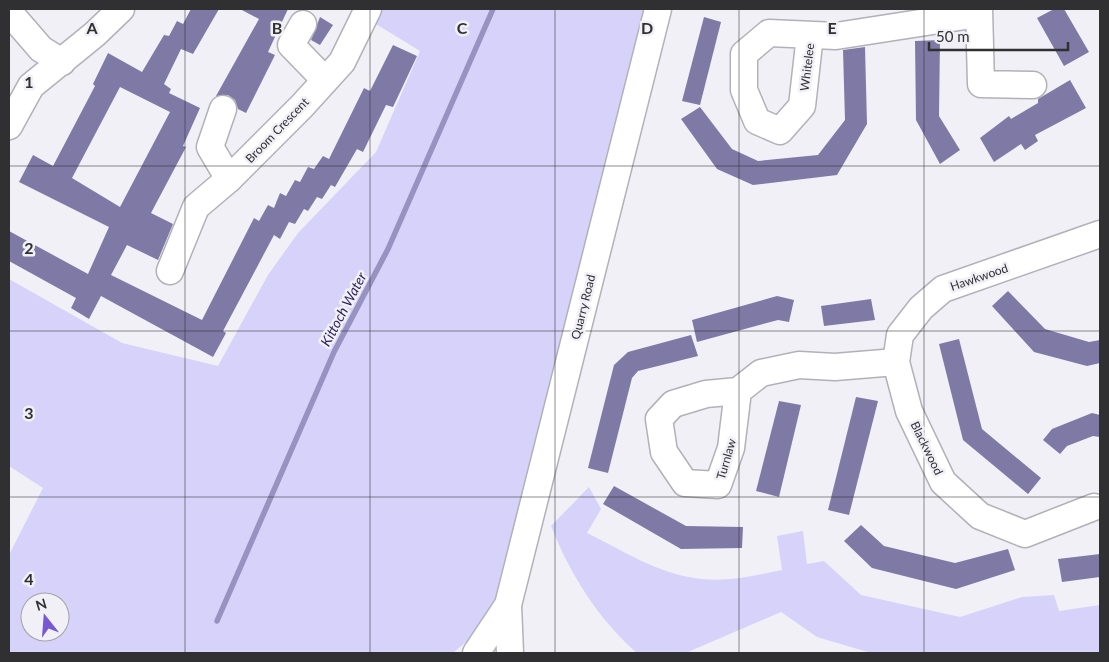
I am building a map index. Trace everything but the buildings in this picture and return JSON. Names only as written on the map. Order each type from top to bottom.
[{"type":"street","points":[[9,126],[31,86],[62,62],[122,9]]},
{"type":"street","name":"Broom Crescent","points":[[170,271],[196,207],[229,179],[342,62],[368,9]]},
{"type":"street","name":"Quarry Road","points":[[510,653],[508,605],[658,9]]},
{"type":"street","points":[[978,11],[981,84],[1033,85]]},
{"type":"street","name":"Whitelee","points":[[810,35],[836,36],[978,11]]},
{"type":"street","points":[[9,12],[41,49],[62,62]]},
{"type":"street","points":[[303,24],[291,45],[325,80]]},
{"type":"street","points":[[223,110],[210,147],[229,179]]},
{"type":"street","name":"Hawkwood","points":[[896,362],[900,335],[921,308],[942,289],[1100,234]]},
{"type":"street","points":[[738,391],[761,372],[799,365],[835,367],[896,362]]},
{"type":"street","name":"Blackwood","points":[[896,362],[908,411],[944,482],[980,516],[1024,534],[1094,507]]},
{"type":"street","name":"Quarry Road","points":[[476,653],[508,605]]},
{"type":"shaded area","points":[[377,9],[648,9],[494,609],[482,628],[453,653],[9,653],[9,555],[43,488],[9,466],[9,279],[122,343],[218,366],[268,275],[298,233],[376,152],[420,51],[371,21]]},
{"type":"shaded area","points":[[589,487],[601,509],[587,533],[639,560],[666,571],[694,578],[716,580],[782,570],[777,536],[803,531],[807,564],[824,561],[861,595],[960,617],[1022,597],[1054,595],[1059,611],[1100,605],[1100,653],[871,653],[817,637],[781,612],[688,652],[637,653],[610,626],[586,595],[567,561],[551,526]]},
{"type":"waterway","name":"Kittoch Water","points":[[217,621],[334,352],[388,249],[493,9]]}]
